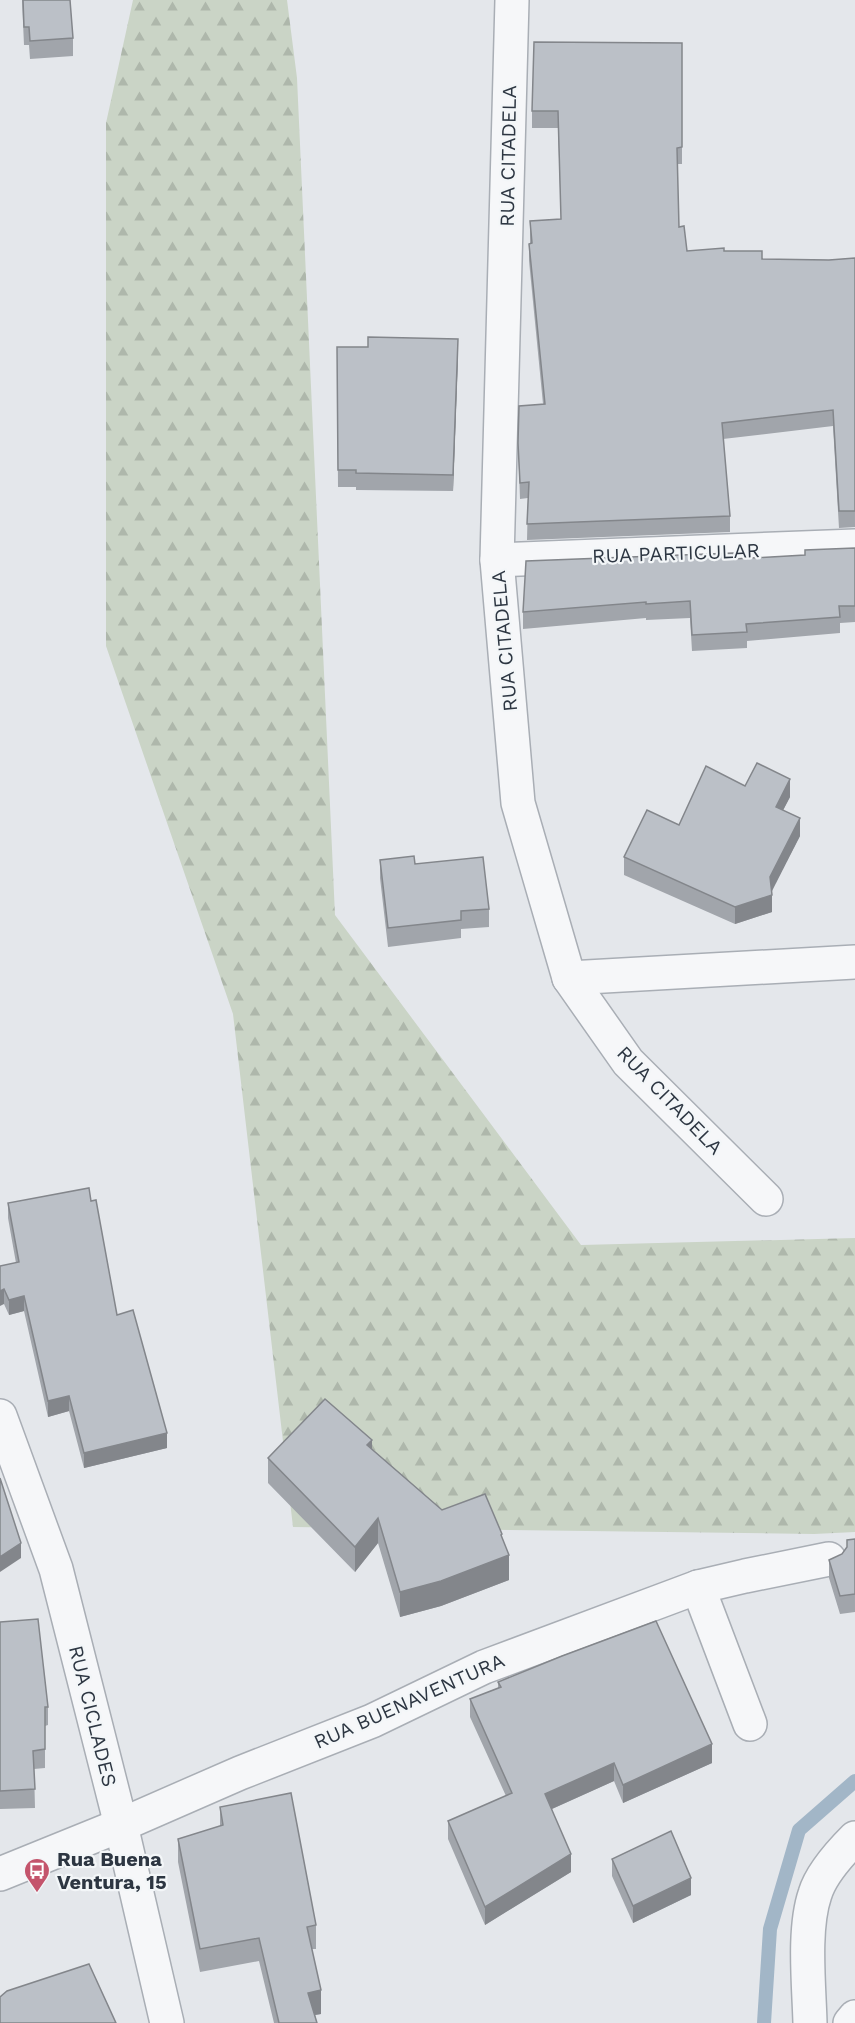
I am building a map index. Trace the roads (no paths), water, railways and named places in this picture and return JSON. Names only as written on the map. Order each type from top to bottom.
[{"type":"street","name":"RUA CITADELA","points":[[512,0],[497,560],[518,803],[569,978],[628,1062],[766,1198]]},
{"type":"street","name":"RUA PARTICULAR","points":[[497,560],[855,546]]},
{"type":"street","points":[[569,978],[855,962]]},
{"type":"street","name":"RUA CICLADES","points":[[0,1416],[56,1569],[121,1825],[167,2023]]},
{"type":"street","name":"RUA BUENAVENTURA","points":[[0,1874],[372,1720],[484,1667],[698,1587],[829,1559]]},
{"type":"street","points":[[698,1587],[750,1724]]},
{"type":"street","points":[[810,2023],[808,1935],[815,1893],[837,1856],[855,1838]]},
{"type":"street","points":[[850,2023],[855,2017]]},
{"type":"waterway","points":[[764,2023],[770,1929],[799,1830],[855,1781]]},
{"type":"place","name":"Rua Buena Ventura, 15","points":[[37,1894]]}]
